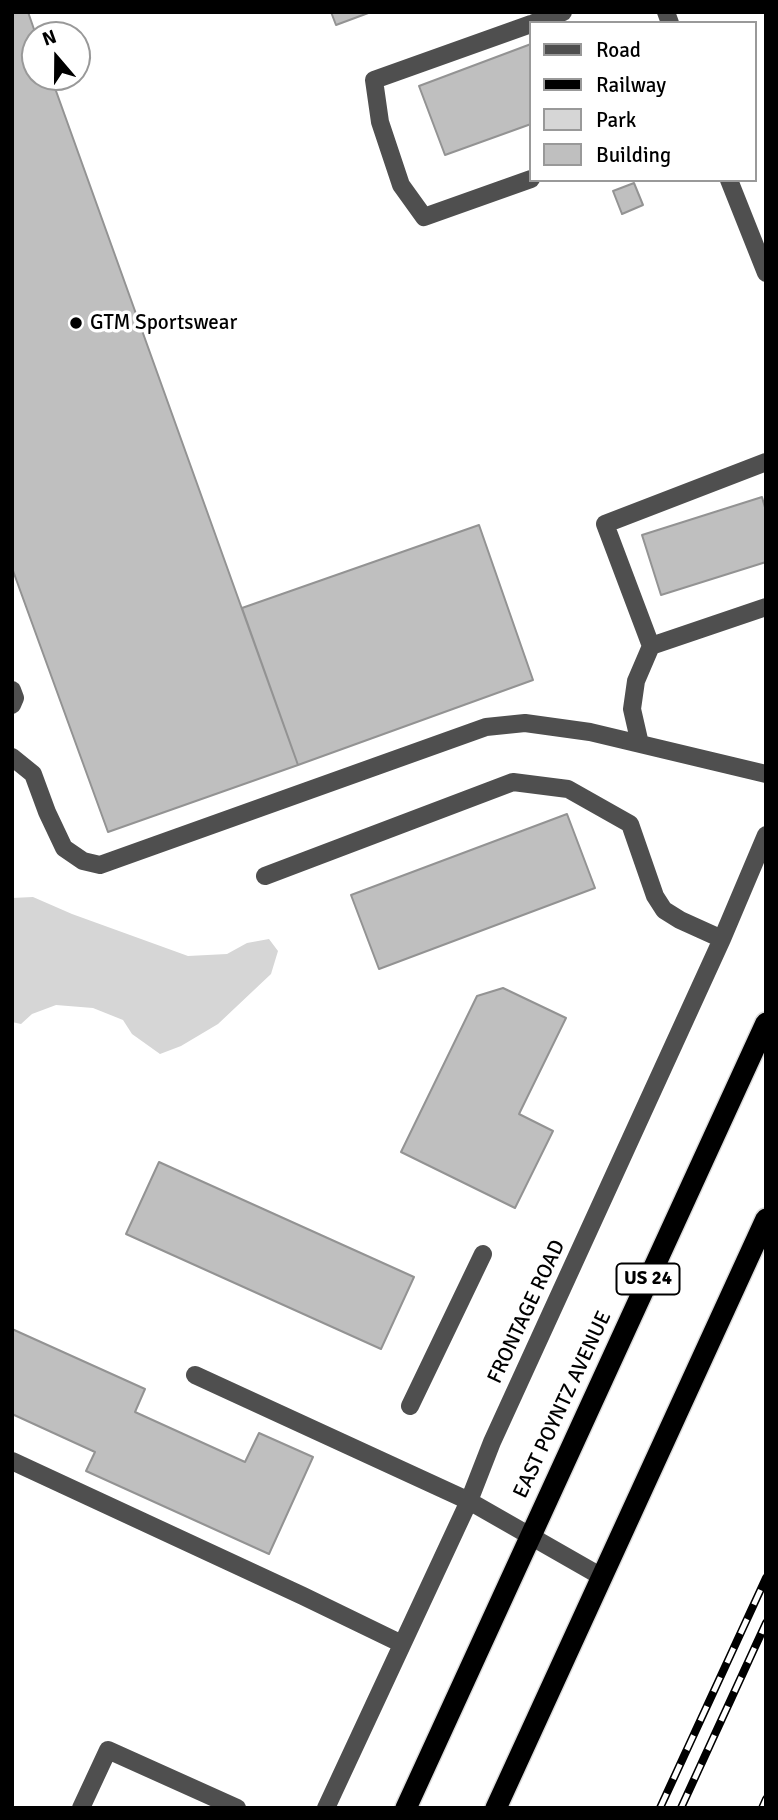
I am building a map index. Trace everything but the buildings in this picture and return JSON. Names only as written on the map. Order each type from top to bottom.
[{"type":"highway","name":"EAST POYNTZ AVENUE","points":[[406,1808],[766,1023]]},
{"type":"highway","points":[[496,1808],[766,1219]]},
{"type":"street","points":[[538,21],[563,12]]},
{"type":"street","points":[[530,24],[374,80],[380,122],[401,185],[424,216],[530,179]]},
{"type":"street","points":[[730,182],[766,274]]},
{"type":"street","points":[[640,744],[632,709],[636,681],[651,646],[605,524],[766,462]]},
{"type":"street","points":[[651,646],[766,607]]},
{"type":"street","points":[[12,690],[15,698],[12,705]]},
{"type":"street","points":[[12,757],[33,774],[64,848],[83,861],[100,865],[486,727],[525,723],[590,732],[766,774]]},
{"type":"street","points":[[265,876],[513,782],[568,789],[630,824],[655,896],[664,910],[722,939]]},
{"type":"street","name":"FRONTAGE ROAD","points":[[326,1808],[469,1501],[492,1442],[722,939],[766,835]]},
{"type":"street","points":[[410,1406],[483,1254]]},
{"type":"street","points":[[195,1375],[469,1501],[602,1577]]},
{"type":"street","points":[[12,1461],[402,1644]]},
{"type":"street","points":[[81,1808],[108,1750],[237,1808]]},
{"type":"green space","points":[[33,897],[188,956],[227,954],[247,943],[269,939],[278,951],[271,974],[218,1024],[181,1046],[160,1054],[132,1034],[123,1020],[93,1008],[56,1005],[32,1014],[21,1024],[12,1022],[12,898]]},
{"type":"railway","points":[[660,1808],[766,1578]]},
{"type":"railway","points":[[681,1808],[766,1623]]},
{"type":"railway","points":[[762,1808],[766,1799]]},
{"type":"place","name":"GTM Sportswear","points":[[76,323]]}]
